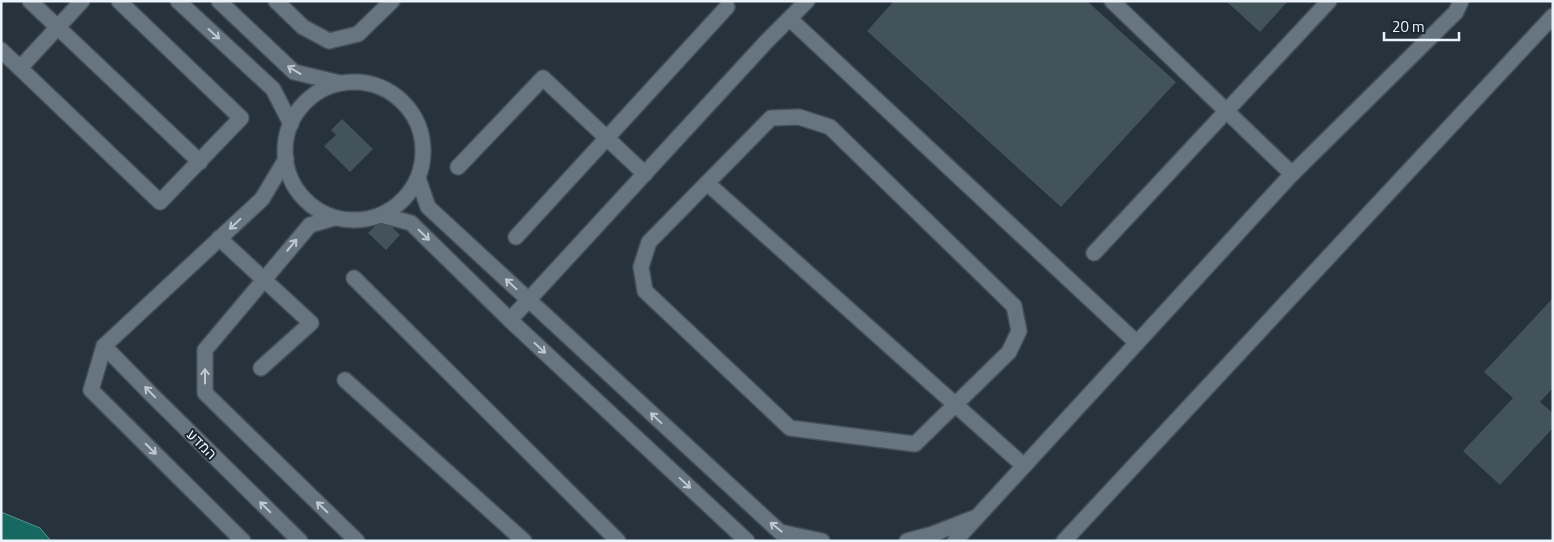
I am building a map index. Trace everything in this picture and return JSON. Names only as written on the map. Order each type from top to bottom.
[{"type":"street","points":[[30,1],[200,162]]},
{"type":"street","points":[[20,68],[82,1]]},
{"type":"street","points":[[1,50],[160,202],[241,118],[119,1]]},
{"type":"street","points":[[178,1],[273,89],[290,124]]},
{"type":"street","points":[[219,1],[294,72],[340,83],[363,82],[384,89],[402,101],[416,119],[423,140],[423,162],[416,184],[401,202],[381,215],[358,220],[334,218],[310,225],[205,350],[205,393],[357,541]]},
{"type":"street","points":[[276,1],[303,27],[329,41],[358,34],[392,1]]},
{"type":"street","points":[[510,320],[807,1]]},
{"type":"street","points":[[1112,1],[1292,174]]},
{"type":"street","points":[[1094,253],[1329,1]]},
{"type":"street","points":[[955,541],[1292,174],[1456,12],[1461,1]]},
{"type":"street","points":[[516,237],[727,7]]},
{"type":"street","points":[[1064,541],[1553,16]]},
{"type":"street","points":[[790,19],[1137,343]]},
{"type":"street","points":[[458,167],[543,78],[645,174]]},
{"type":"street","points":[[334,218],[313,207],[297,190],[287,169],[285,145],[290,124],[302,105],[320,91],[340,83]]},
{"type":"street","points":[[799,117],[830,127],[1014,306],[1019,331],[1009,352],[955,405],[915,444],[790,428],[645,291],[641,267],[648,242],[771,118],[799,117]]},
{"type":"street","points":[[243,541],[91,390],[104,346],[262,199],[286,159]]},
{"type":"street","points":[[418,178],[428,207],[780,532],[804,540],[822,541]]},
{"type":"street","points":[[707,183],[1024,466]]},
{"type":"street","points":[[381,215],[411,223],[510,320],[747,541]]},
{"type":"street","points":[[220,238],[311,323],[261,368]]},
{"type":"street","points":[[354,278],[618,541]]},
{"type":"street","name":"המדע","points":[[104,346],[300,541]]},
{"type":"street","points":[[345,380],[524,541]]},
{"type":"street","points":[[907,541],[933,534],[977,516]]},
{"type":"shaded area","points":[[1,512],[40,528],[51,541],[1,541]]},
{"type":"building","points":[[894,1],[1087,1],[1176,82],[1061,207],[867,31]]},
{"type":"building","points":[[1226,1],[1288,1],[1260,32]]},
{"type":"building","points":[[342,119],[373,149],[350,172],[324,146],[336,135],[331,130]]},
{"type":"building","points":[[383,218],[400,235],[386,250],[368,233]]},
{"type":"building","points":[[1553,298],[1553,388],[1540,402],[1553,413],[1553,428],[1500,485],[1463,451],[1513,398],[1484,372]]}]
